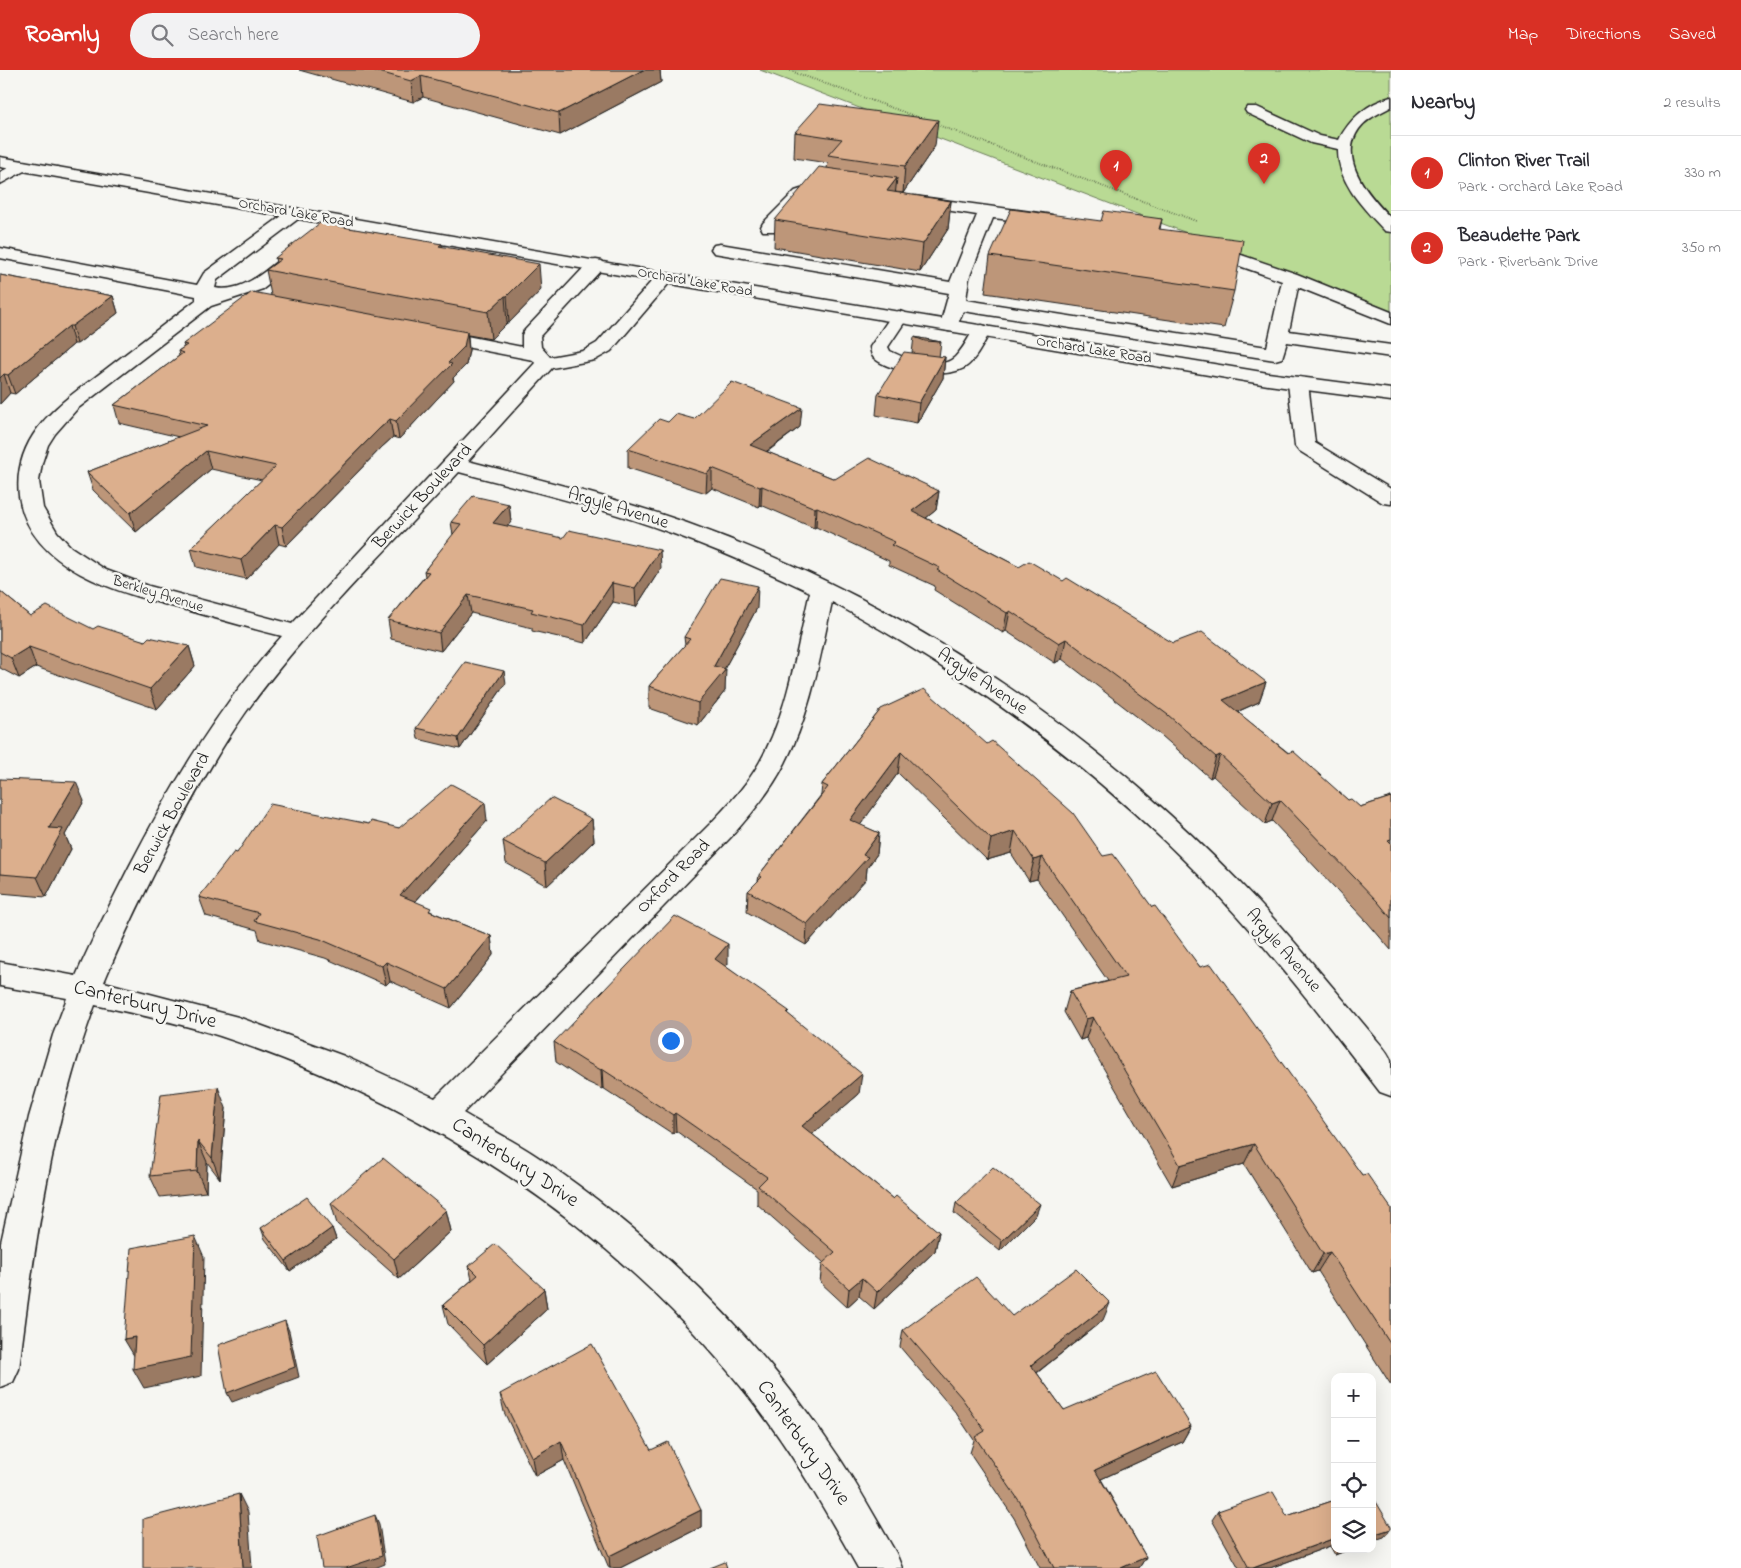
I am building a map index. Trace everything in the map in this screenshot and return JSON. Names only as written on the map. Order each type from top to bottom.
[{"type":"street","points":[[1391,101],[1362,117],[1353,126],[1345,146],[1345,159],[1353,183],[1367,204],[1391,226]]},
{"type":"street","points":[[1252,110],[1316,140],[1345,146]]},
{"type":"street","name":"Orchard Lake Road","points":[[0,162],[664,278],[1268,379],[1391,395]]},
{"type":"street","points":[[0,179],[22,166]]},
{"type":"street","points":[[768,227],[809,186],[818,187]]},
{"type":"street","points":[[903,200],[1065,221]]},
{"type":"street","points":[[949,325],[960,278],[987,212]]},
{"type":"street","name":"Berkley Avenue","points":[[296,213],[210,277],[205,297],[84,392],[57,418],[38,445],[31,463],[28,482],[32,508],[39,523],[54,542],[80,564],[98,575],[141,592],[298,633]]},
{"type":"street","points":[[226,296],[257,285],[340,220]]},
{"type":"street","points":[[1191,243],[1291,278],[1391,318]]},
{"type":"street","points":[[720,249],[957,297],[1274,354]]},
{"type":"street","points":[[0,253],[205,297],[226,296],[261,302]]},
{"type":"street","points":[[542,359],[532,348],[531,335],[596,265]]},
{"type":"street","points":[[415,332],[542,359],[588,356],[604,347],[664,278]]},
{"type":"street","points":[[1268,379],[1291,278]]},
{"type":"street","points":[[899,317],[879,347],[881,354],[890,359],[923,368],[949,368],[960,362],[982,331]]},
{"type":"street","points":[[1278,335],[1391,351]]},
{"type":"street","name":"Berwick Boulevard","points":[[0,1369],[9,1300],[31,1173],[49,1101],[69,1034],[111,931],[163,826],[191,776],[238,705],[298,633],[454,464],[542,359]]},
{"type":"street","points":[[1298,383],[1305,446],[1391,498]]},
{"type":"street","name":"Argyle Avenue","points":[[454,464],[634,512],[728,546],[823,588],[909,634],[988,684],[1059,735],[1133,796],[1206,865],[1249,910],[1316,987],[1391,1083]]},
{"type":"street","name":"Oxford Road","points":[[440,1115],[721,830],[749,798],[771,765],[791,723],[823,588]]},
{"type":"street","name":"Canterbury Drive","points":[[0,974],[86,989],[226,1026],[303,1053],[371,1082],[440,1115],[506,1153],[581,1205],[616,1233],[683,1293],[711,1322],[768,1389],[813,1450],[864,1534],[881,1568]]},
{"type":"path","points":[[788,70],[926,121]]},
{"type":"path","points":[[935,124],[1200,223]]},
{"type":"green space","points":[[760,70],[1391,70],[1391,316],[1375,310],[1383,308]]},
{"type":"building","points":[[372,70],[643,70],[559,113],[421,76],[411,81]]},
{"type":"building","points":[[820,104],[938,120],[905,166],[828,155],[842,139],[795,132]]},
{"type":"building","points":[[819,167],[897,178],[887,191],[951,201],[923,244],[775,220]]},
{"type":"building","points":[[1011,209],[1101,221],[1104,211],[1162,219],[1159,229],[1243,240],[1234,291],[990,256]]},
{"type":"building","points":[[320,223],[442,244],[439,246],[539,264],[488,312],[266,270],[281,259],[275,258]]},
{"type":"building","points":[[0,275],[113,296],[72,326],[69,326],[8,375],[4,374],[0,378]]},
{"type":"building","points":[[252,292],[467,332],[464,347],[448,363],[452,364],[396,421],[390,419],[282,527],[275,525],[241,560],[191,548],[276,466],[206,451],[130,513],[87,472],[207,426],[114,405],[183,353],[178,351],[187,345],[183,344]]},
{"type":"building","points":[[914,337],[941,342],[925,341]]},
{"type":"building","points":[[904,352],[945,357],[919,403],[878,394]]},
{"type":"building","points":[[732,382],[802,408],[750,445],[835,479],[869,458],[939,491],[912,511],[1019,567],[1029,561],[1063,581],[1067,578],[1173,643],[1202,632],[1266,682],[1223,700],[1288,753],[1293,751],[1348,800],[1351,799],[1360,807],[1391,797],[1391,839],[1388,840],[1391,843],[1391,918],[1280,800],[1272,803],[1220,755],[1216,757],[1168,715],[1066,639],[1059,643],[1010,611],[1007,613],[937,570],[940,568],[891,545],[895,542],[817,507],[815,508],[712,468],[707,474],[628,449],[659,419],[668,422],[676,414],[694,419]]},
{"type":"building","points":[[473,496],[509,504],[493,523],[563,538],[569,530],[660,550],[635,588],[612,583],[584,625],[531,612],[533,609],[468,595],[439,633],[388,620],[429,572],[424,571],[461,524],[451,522]]},
{"type":"building","points":[[720,578],[758,586],[714,666],[726,669],[698,703],[649,686],[690,639],[684,637]]},
{"type":"building","points":[[0,591],[30,616],[47,606],[93,629],[98,626],[145,641],[149,637],[189,646],[150,689],[29,647],[11,658],[0,652]]},
{"type":"building","points":[[465,662],[504,671],[458,738],[416,728]]},
{"type":"building","points":[[924,689],[987,744],[992,741],[1073,813],[1103,856],[1113,854],[1152,907],[1155,906],[1200,967],[1211,964],[1362,1175],[1367,1174],[1391,1208],[1391,1345],[1330,1252],[1323,1254],[1254,1144],[1180,1165],[1093,1017],[1086,1019],[1070,991],[1126,977],[1042,857],[1034,860],[1015,831],[991,839],[901,752],[850,820],[879,833],[863,855],[868,857],[807,924],[748,891],[762,877],[759,875],[828,787],[822,784],[881,709]]},
{"type":"building","points":[[0,779],[76,782],[49,828],[63,829],[37,877],[0,874]]},
{"type":"building","points":[[451,784],[485,802],[400,895],[431,908],[429,911],[491,936],[447,989],[386,962],[382,966],[320,939],[254,921],[259,913],[199,897],[234,852],[237,853],[270,804],[369,824],[371,821],[399,828]]},
{"type":"building","points":[[551,798],[592,819],[545,863],[503,841]]},
{"type":"building","points":[[675,916],[728,944],[715,959],[789,1011],[787,1013],[862,1074],[802,1126],[893,1199],[896,1196],[939,1232],[877,1292],[862,1278],[849,1289],[822,1264],[835,1252],[758,1186],[767,1177],[675,1113],[673,1115],[602,1069],[584,1061],[554,1042]]},
{"type":"building","points":[[218,1087],[212,1158],[198,1141],[197,1171],[150,1176],[161,1094]]},
{"type":"building","points":[[383,1158],[446,1210],[394,1259],[331,1203]]},
{"type":"building","points":[[993,1167],[1040,1204],[1002,1241],[956,1203]]},
{"type":"building","points":[[307,1197],[332,1228],[286,1261],[261,1228]]},
{"type":"building","points":[[195,1236],[191,1357],[133,1369],[135,1337],[124,1339],[131,1248]]},
{"type":"building","points":[[495,1244],[544,1289],[483,1345],[443,1305],[478,1275],[469,1266]]},
{"type":"building","points":[[1076,1269],[1110,1303],[1031,1365],[1064,1410],[1156,1371],[1191,1426],[1095,1470],[1146,1557],[1121,1568],[1054,1568],[1020,1502],[975,1437],[985,1431],[961,1397],[903,1330],[976,1277],[1012,1316]]},
{"type":"building","points":[[285,1321],[295,1367],[227,1393],[218,1345]]},
{"type":"building","points":[[592,1344],[651,1450],[668,1442],[701,1510],[609,1556],[561,1441],[532,1458],[500,1394]]},
{"type":"building","points":[[1273,1492],[1287,1516],[1331,1501],[1331,1539],[1249,1568],[1218,1511]]},
{"type":"building","points":[[239,1494],[243,1568],[143,1568],[143,1519]]},
{"type":"building","points":[[1376,1502],[1391,1527],[1391,1529],[1376,1534]]},
{"type":"building","points":[[375,1515],[382,1556],[346,1568],[322,1568],[317,1536]]},
{"type":"building","points":[[725,1562],[727,1568],[710,1568]]},
{"type":"place","name":"Beaudette Park","points":[[1264,184]]},
{"type":"place","name":"Clinton River Trail","points":[[1116,191]]}]
